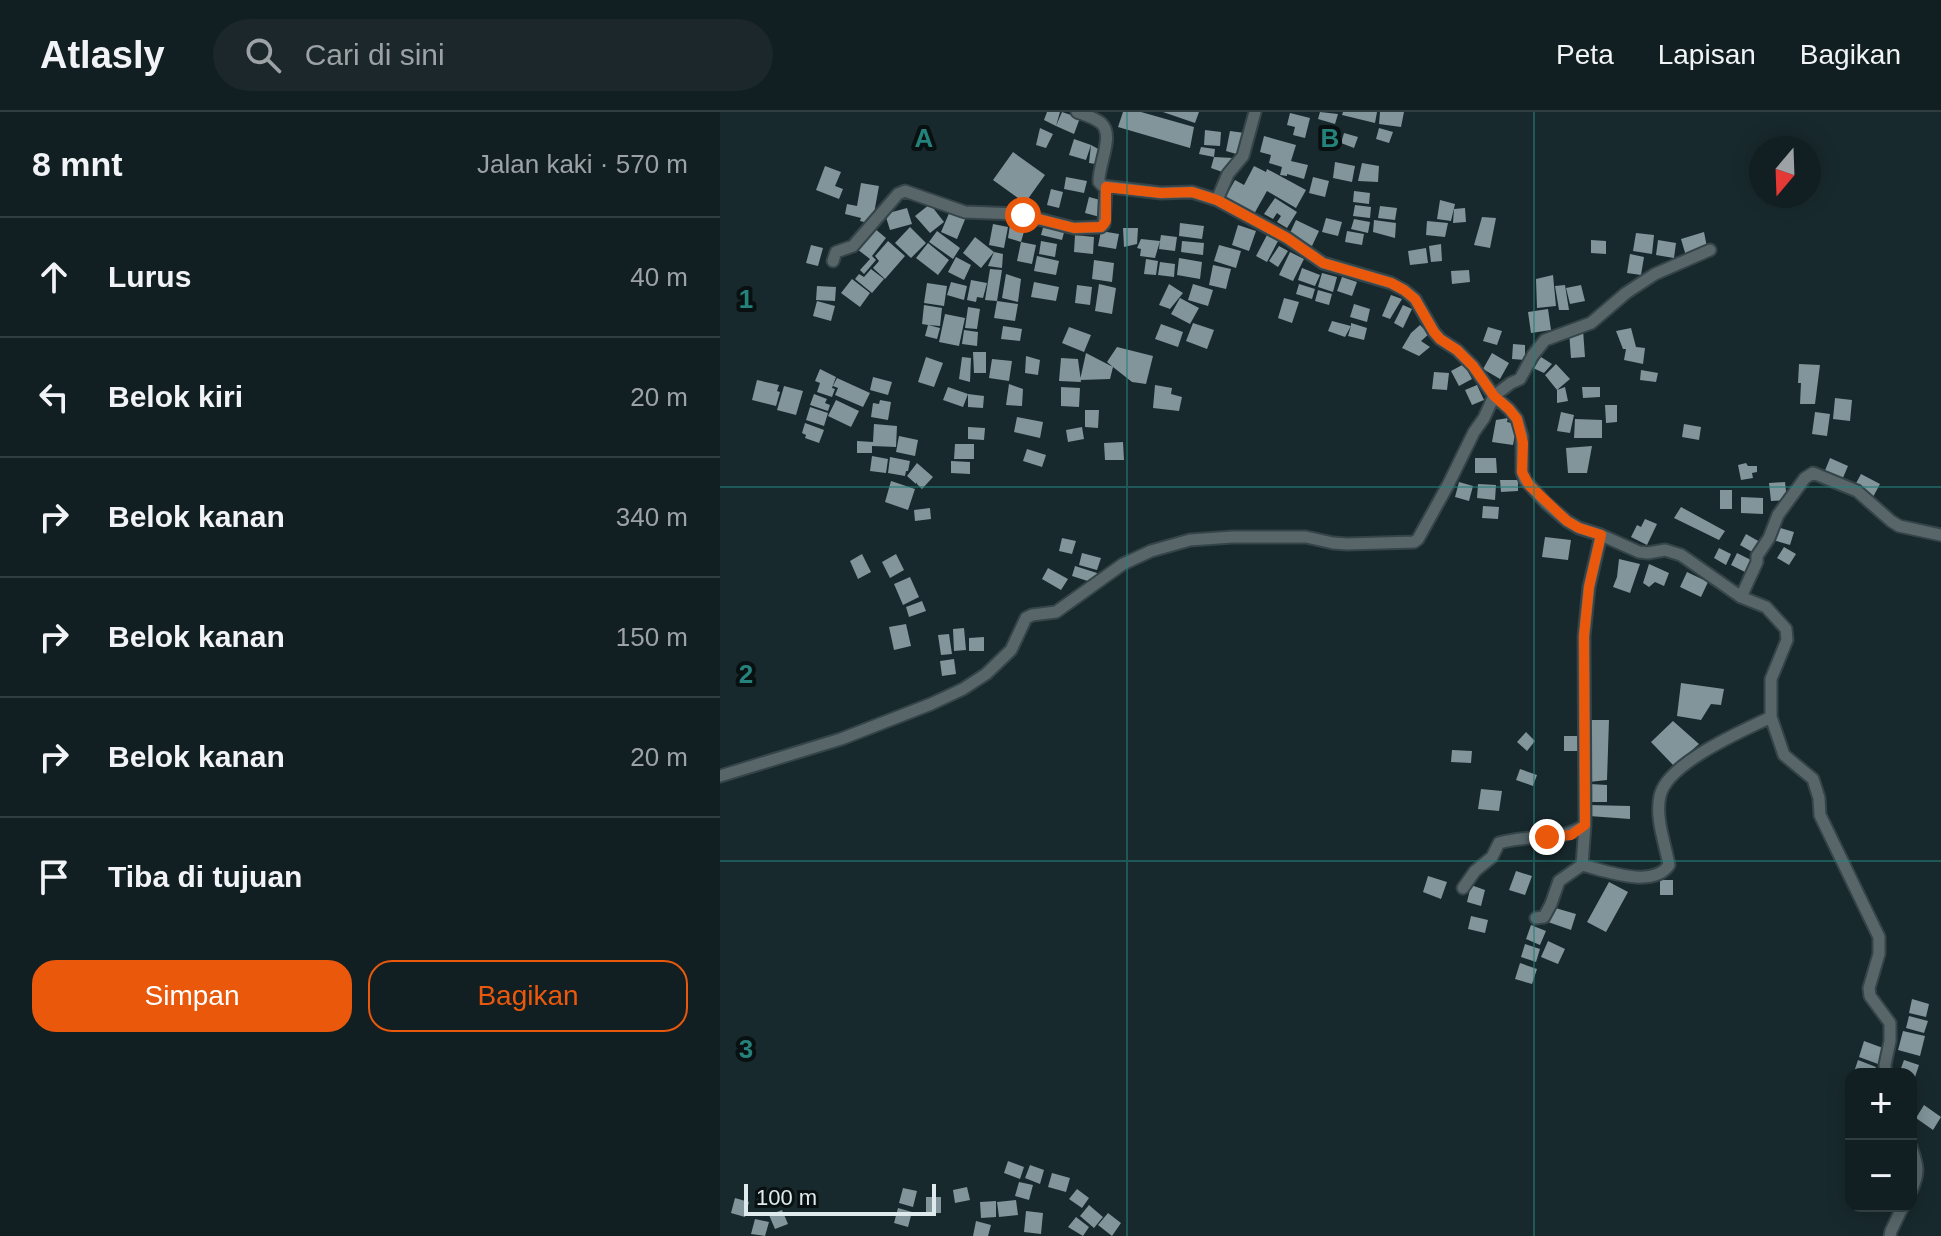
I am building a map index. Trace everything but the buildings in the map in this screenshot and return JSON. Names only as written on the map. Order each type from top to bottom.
[{"type":"street","points":[[1077,112],[1100,122],[1105,128],[1108,139],[1098,172],[1099,182],[1106,187],[1161,193],[1192,192],[1217,200],[1287,238],[1323,263],[1391,283],[1404,290],[1415,299],[1440,339],[1473,366],[1494,396],[1517,419],[1522,436],[1522,472],[1525,480],[1546,503],[1579,528],[1639,552],[1665,550],[1681,555],[1741,597],[1766,607],[1786,629],[1787,640],[1771,679],[1771,717],[1784,755],[1813,779],[1820,815],[1879,937],[1879,954],[1869,988],[1870,996],[1890,1023],[1885,1068]]},
{"type":"street","points":[[1217,200],[1228,174],[1243,156],[1255,112]]},
{"type":"street","points":[[833,261],[836,252],[853,246],[898,194],[905,191],[965,212],[1019,214],[1078,228],[1101,227],[1104,224],[1106,187]]},
{"type":"street","points":[[720,776],[841,739],[963,689],[986,674],[1011,650],[1026,618],[1059,611],[1123,564],[1151,551],[1190,540],[1232,537],[1306,537],[1347,544],[1414,542],[1448,485],[1494,396],[1520,379],[1545,340],[1591,323],[1626,293],[1655,274],[1710,250]]},
{"type":"street","points":[[1741,597],[1778,515],[1805,478],[1813,473],[1857,491],[1899,526],[1941,535]]},
{"type":"street","points":[[1582,865],[1585,825],[1584,636],[1589,587],[1601,535]]},
{"type":"street","points":[[1536,918],[1544,917],[1559,881],[1582,865],[1629,876],[1652,877],[1663,873],[1669,865],[1660,821],[1660,795],[1668,778],[1692,758],[1771,717]]},
{"type":"street","points":[[1463,888],[1475,871],[1492,857],[1499,843],[1516,838],[1571,835],[1585,825]]},
{"type":"street","points":[[1890,1236],[1900,1212]]},
{"type":"route","points":[[1023,215],[1074,228],[1101,227],[1106,221],[1106,187],[1161,193],[1192,192],[1217,200],[1287,238],[1323,263],[1391,283],[1404,290],[1415,299],[1440,339],[1473,366],[1494,396],[1517,419],[1523,443],[1522,472],[1525,480],[1567,521],[1601,535],[1589,587],[1584,636],[1585,825],[1571,835],[1547,837]]}]
